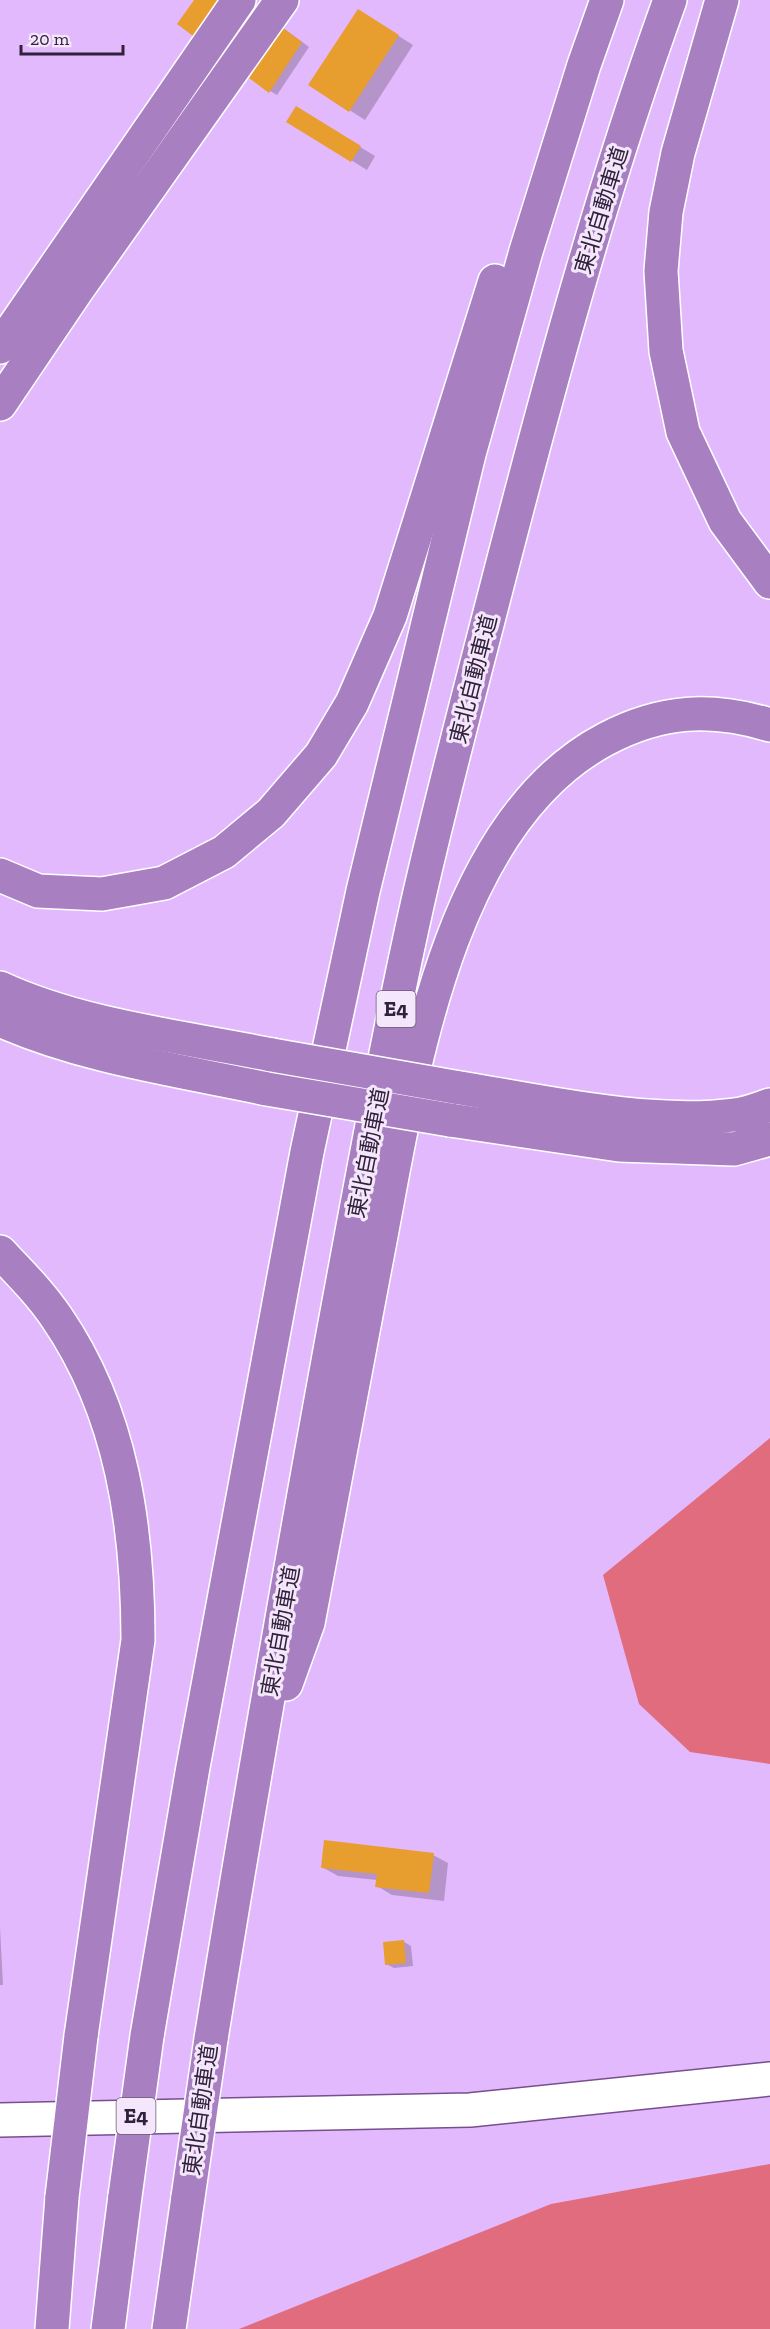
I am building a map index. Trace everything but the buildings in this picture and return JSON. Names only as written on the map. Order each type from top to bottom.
[{"type":"highway","points":[[0,347],[239,0]]},
{"type":"highway","points":[[0,404],[83,281],[282,0]]},
{"type":"highway","name":"E4","points":[[108,2329],[147,2036],[192,1767],[308,1152],[363,891],[472,443],[526,251],[584,65],[607,0]]},
{"type":"highway","name":"東北自動車道","points":[[169,2329],[211,2038],[254,1773],[365,1161],[418,901],[525,478],[583,267],[642,77],[670,0]]},
{"type":"highway","points":[[722,0],[678,153],[666,212],[661,271],[666,351],[683,432],[724,521],[770,582]]},
{"type":"highway","points":[[0,875],[38,891],[102,894],[164,884],[224,852],[271,813],[321,755],[351,703],[390,615],[506,244],[584,65]]},
{"type":"highway","points":[[254,1773],[308,1623],[395,1164],[430,1007],[460,921],[494,850],[540,789],[587,749],[625,729],[670,715],[707,713],[744,717],[770,725]]},
{"type":"highway","points":[[0,988],[20,997],[107,1022],[272,1055],[589,1109],[681,1118],[736,1115],[770,1106]]},
{"type":"highway","points":[[0,1020],[21,1029],[96,1052],[267,1089],[450,1120],[620,1145],[734,1149],[770,1139]]},
{"type":"highway","points":[[0,1252],[57,1318],[84,1367],[116,1447],[127,1490],[138,1587],[138,1640],[81,2036],[62,2197],[52,2329]]},
{"type":"street","points":[[0,2120],[470,2110],[770,2079]]},
{"type":"shaded area","points":[[770,1438],[770,1764],[690,1752],[639,1704],[603,1575]]},
{"type":"shaded area","points":[[770,2164],[770,2329],[239,2329],[551,2204]]}]
